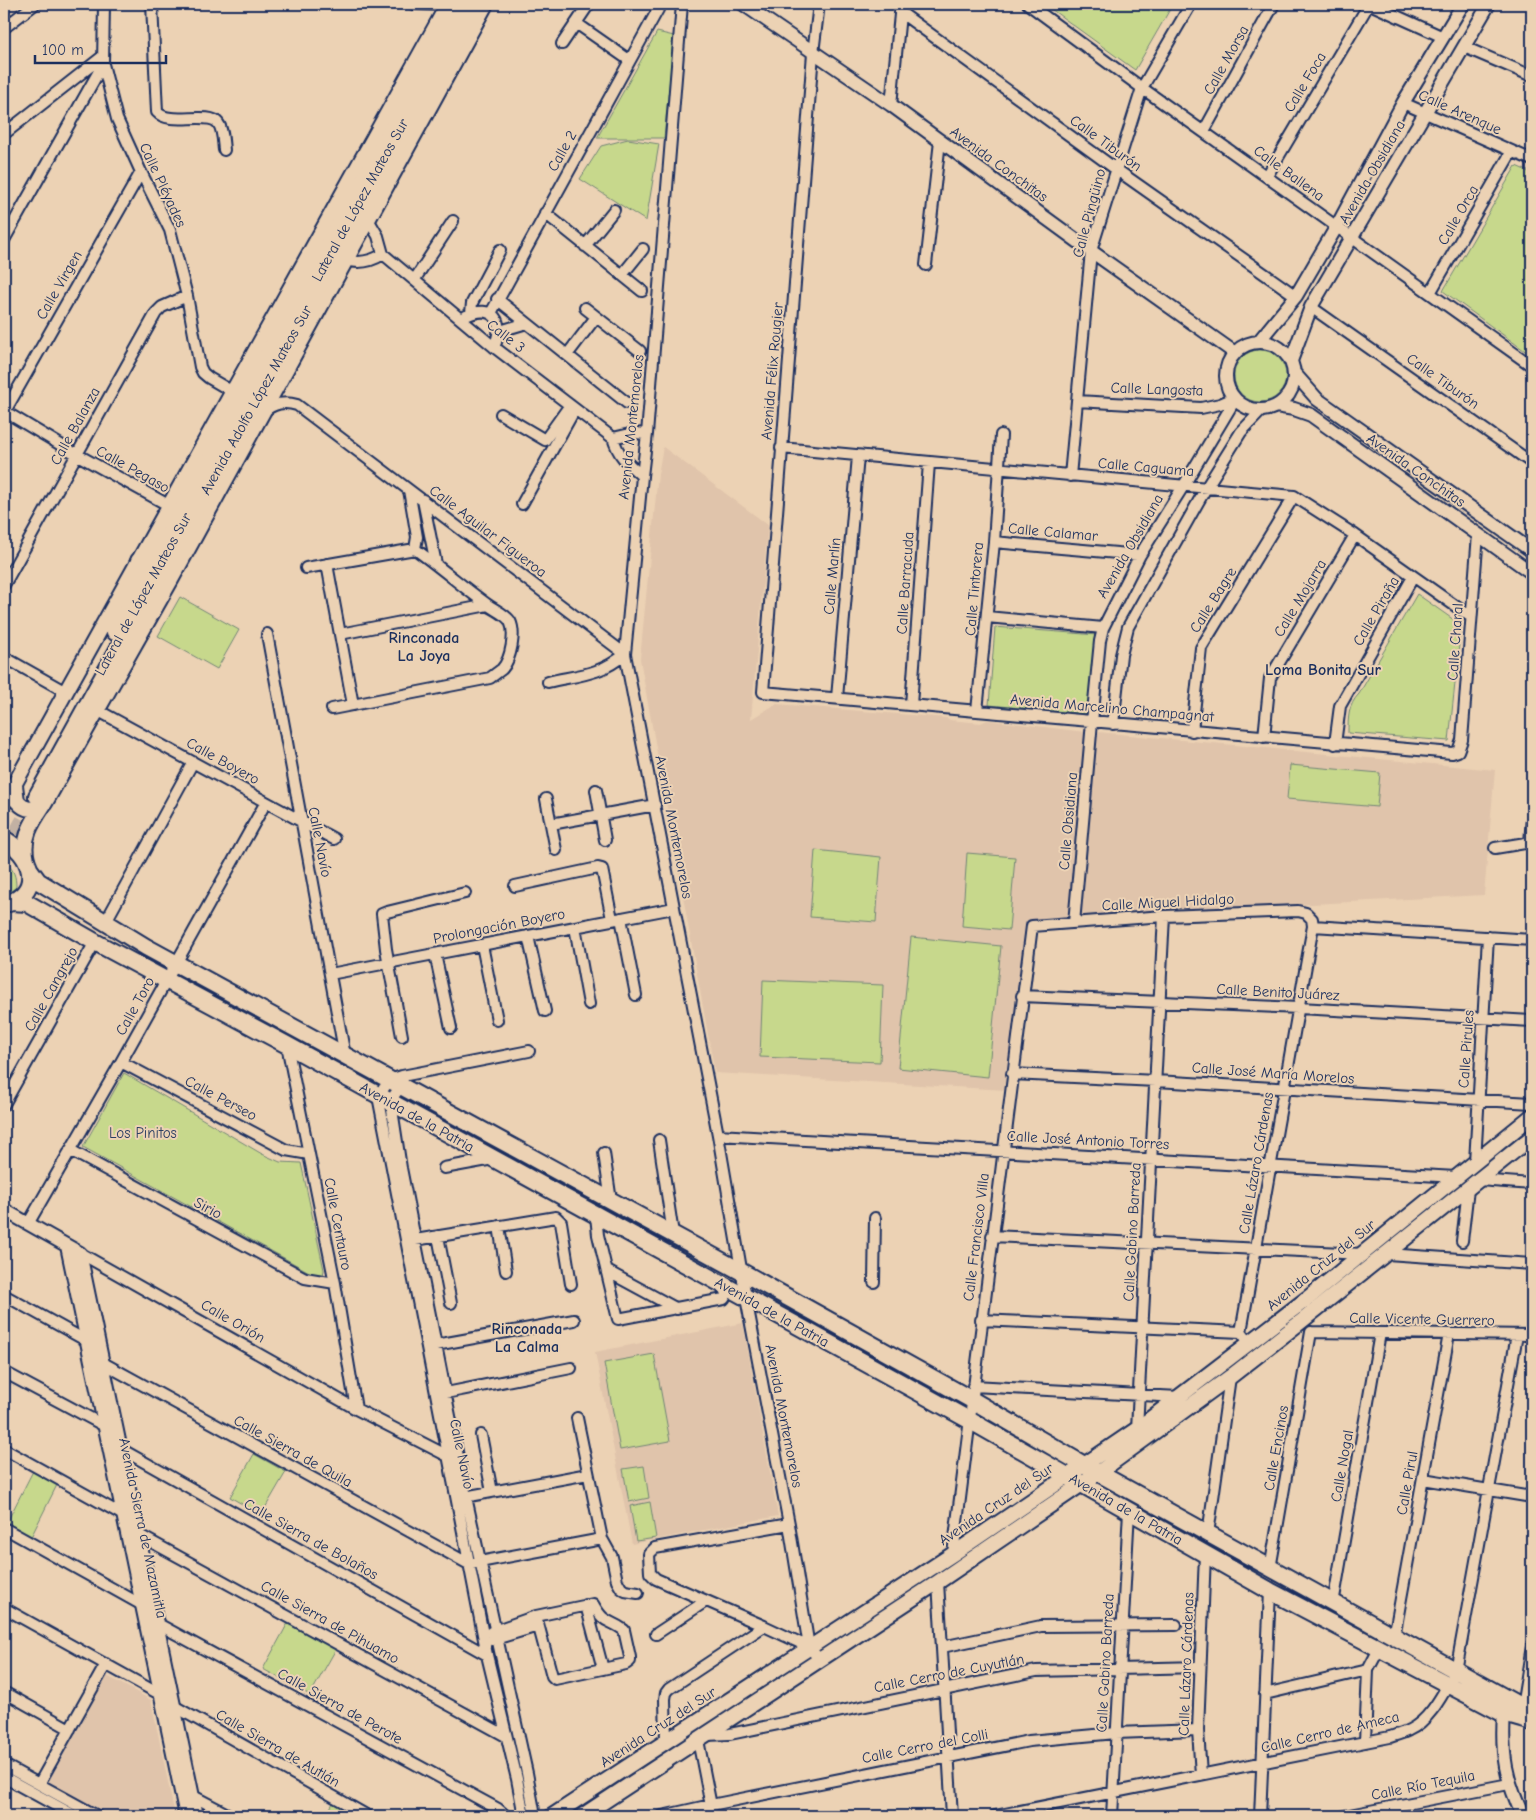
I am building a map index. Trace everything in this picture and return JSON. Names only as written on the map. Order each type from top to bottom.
[{"type":"main road","name":"Avenida Adolfo López Mateos Sur","points":[[31,794],[156,581],[475,4]]},
{"type":"main road","name":"Lateral de López Mateos Sur","points":[[4,803],[31,794],[97,710],[171,580],[388,180],[486,4]]},
{"type":"main road","name":"Avenida Adolfo López Mateos Sur","points":[[31,794],[119,625],[330,242],[452,8]]},
{"type":"main road","name":"Lateral de López Mateos Sur","points":[[28,865],[24,850],[29,829],[31,794],[66,692],[299,274],[452,8]]},
{"type":"main road","points":[[388,180],[403,134]]},
{"type":"main road","points":[[299,274],[330,242]]},
{"type":"main road","points":[[156,581],[194,537]]},
{"type":"main road","points":[[119,625],[139,561]]},
{"type":"main road","name":"Avenida de la Patria","points":[[4,840],[10,842],[38,881],[146,947],[742,1272],[973,1393],[1084,1465],[1456,1671],[1532,1722]]},
{"type":"main road","points":[[7,904],[19,899],[29,888],[28,865]]},
{"type":"main road","name":"Avenida de la Patria","points":[[7,904],[27,903],[135,964],[287,1045],[969,1420],[1270,1592],[1448,1685],[1517,1712]]},
{"type":"main road","points":[[135,964],[141,962],[146,957],[146,947]]},
{"type":"main road","name":"Avenida Cruz del Sur","points":[[552,1816],[953,1554],[1137,1429],[1179,1397],[1246,1337],[1308,1298],[1532,1116]]},
{"type":"main road","name":"Avenida Cruz del Sur","points":[[582,1816],[702,1738],[818,1659],[938,1582],[1098,1473],[1230,1377],[1532,1137]]},
{"type":"main road","points":[[1517,1712],[1532,1732]]},
{"type":"street","points":[[4,28],[35,4]]},
{"type":"street","name":"Calle Pléyades","points":[[104,4],[103,61],[117,119],[140,172],[170,230],[187,296],[200,367],[203,373],[233,392]]},
{"type":"street","points":[[152,4],[157,112],[166,118],[209,118],[216,120],[220,125],[224,150]]},
{"type":"street","points":[[413,4],[452,8]]},
{"type":"street","points":[[562,44],[589,4]]},
{"type":"street","name":"Calle 2","points":[[491,313],[661,4]]},
{"type":"street","name":"Avenida Montemorelos","points":[[682,4],[647,434],[625,654],[718,1135],[746,1298],[789,1524],[809,1647]]},
{"type":"street","name":"Avenida Conchitas","points":[[743,4],[892,105],[1091,251],[1235,353]]},
{"type":"street","name":"Avenida Félix Rougier","points":[[763,692],[813,53],[819,4]]},
{"type":"street","name":"Calle Ballena","points":[[1028,4],[1142,88],[1532,366]]},
{"type":"street","name":"Calle Pingüino","points":[[1070,476],[1091,251],[1142,88],[1191,4]]},
{"type":"street","name":"Calle Morsa","points":[[1204,131],[1274,4]]},
{"type":"street","points":[[1369,4],[1443,37]]},
{"type":"street","name":"Calle Foca","points":[[1267,176],[1369,4]]},
{"type":"street","name":"Avenida Obsidiana","points":[[1259,342],[1296,296],[1337,226],[1403,103],[1463,4]]},
{"type":"street","name":"Avenida Obsidiana","points":[[1291,360],[1311,307],[1489,4]]},
{"type":"street","points":[[892,105],[901,8]]},
{"type":"street","name":"Calle Tiburón","points":[[901,8],[1116,170],[1296,296]]},
{"type":"street","points":[[576,23],[629,60]]},
{"type":"street","points":[[1464,47],[1532,76]]},
{"type":"street","points":[[4,134],[103,61]]},
{"type":"street","points":[[4,240],[103,61]]},
{"type":"street","name":"Calle Arenque","points":[[1403,103],[1532,160]]},
{"type":"street","points":[[926,265],[940,141]]},
{"type":"street","name":"Calle Orca","points":[[1430,293],[1512,151]]},
{"type":"street","name":"Calle Virgen","points":[[4,412],[140,172]]},
{"type":"street","points":[[585,246],[614,210]]},
{"type":"street","points":[[545,213],[642,291]]},
{"type":"street","points":[[345,260],[362,262],[372,260],[383,254],[378,236],[368,219]]},
{"type":"street","points":[[415,280],[452,221]]},
{"type":"street","points":[[471,313],[472,303],[500,250]]},
{"type":"street","points":[[622,275],[643,250]]},
{"type":"street","name":"Calle 3","points":[[383,254],[494,346],[613,438],[623,460],[642,476]]},
{"type":"street","name":"Calle Balanza","points":[[4,585],[156,313],[162,307],[187,296]]},
{"type":"street","points":[[497,299],[627,403]]},
{"type":"street","name":"Calle Tiburón","points":[[1311,307],[1532,463]]},
{"type":"street","points":[[585,308],[640,351]]},
{"type":"street","points":[[461,319],[471,313],[482,311],[491,313],[497,320],[500,331],[494,346]]},
{"type":"street","points":[[567,355],[596,317]]},
{"type":"street","points":[[500,331],[527,323]]},
{"type":"street","points":[[1259,342],[1268,342],[1286,352],[1291,360],[1295,374],[1293,387],[1286,398],[1276,406],[1262,410],[1243,406],[1234,399],[1228,389],[1226,380],[1229,361],[1235,353],[1242,347],[1259,342]]},
{"type":"street","name":"Avenida Conchitas","points":[[1295,374],[1317,399],[1532,551]]},
{"type":"street","name":"Avenida Obsidiana","points":[[1092,722],[1103,628],[1140,555],[1184,485],[1234,399]]},
{"type":"street","name":"Calle Langosta","points":[[1077,401],[1200,408],[1234,399]]},
{"type":"street","name":"Calle Aguilar Figueroa","points":[[262,412],[278,403],[288,402],[298,405],[625,654]]},
{"type":"street","name":"Avenida Conchitas","points":[[1276,406],[1294,409],[1311,415],[1532,573]]},
{"type":"street","points":[[501,414],[545,440],[572,407]]},
{"type":"street","points":[[522,504],[572,407]]},
{"type":"street","points":[[1113,724],[1121,654],[1128,627],[1206,488],[1241,432],[1262,410]]},
{"type":"street","name":"Calle Pegaso","points":[[4,412],[170,506]]},
{"type":"street","points":[[613,438],[634,433],[647,434]]},
{"type":"street","name":"Calle Tintorera","points":[[977,711],[994,542],[1002,435]]},
{"type":"street","name":"Calle Caguama","points":[[781,448],[1294,496],[1355,534],[1471,617]]},
{"type":"street","name":"Calle Marlín","points":[[837,698],[858,456]]},
{"type":"street","name":"Calle Barracuda","points":[[911,705],[930,463]]},
{"type":"street","points":[[410,490],[417,537],[415,549]]},
{"type":"street","name":"Calle Bagre","points":[[1192,731],[1201,648],[1294,496]]},
{"type":"street","points":[[423,500],[436,564]]},
{"type":"street","name":"Calle Mojarra","points":[[1264,737],[1270,678],[1355,534]]},
{"type":"street","name":"Calle Charal","points":[[1458,751],[1462,740],[1478,534]]},
{"type":"street","name":"Calle Calamar","points":[[994,542],[1140,555]]},
{"type":"street","points":[[306,568],[415,549],[504,615],[510,621],[512,629],[511,649],[508,659],[503,668],[490,678],[332,709]]},
{"type":"street","points":[[327,564],[353,705]]},
{"type":"street","name":"Calle Piraña","points":[[1335,744],[1340,706],[1413,576]]},
{"type":"street","points":[[340,634],[488,605]]},
{"type":"street","points":[[987,617],[1103,628]]},
{"type":"street","name":"Calle Navío","points":[[268,634],[300,821],[345,1056]]},
{"type":"street","points":[[548,682],[602,670],[615,663],[625,654]]},
{"type":"street","points":[[4,658],[66,692]]},
{"type":"street","name":"Avenida Marcelino Champagnat","points":[[763,692],[1447,754],[1458,751]]},
{"type":"street","name":"Calle Boyero","points":[[97,710],[334,839]]},
{"type":"street","name":"Calle Obsidiana","points":[[1074,923],[1092,722]]},
{"type":"street","points":[[105,923],[193,762]]},
{"type":"street","points":[[596,790],[605,840]]},
{"type":"street","points":[[546,798],[556,850]]},
{"type":"street","name":"Calle Toro","points":[[28,1224],[266,802]]},
{"type":"street","points":[[552,824],[655,805]]},
{"type":"street","points":[[1495,848],[1531,842],[1532,818]]},
{"type":"street","points":[[516,886],[598,868],[602,869],[617,918],[636,995]]},
{"type":"street","points":[[402,1036],[388,963],[382,914],[465,893]]},
{"type":"street","name":"Prolongación Boyero","points":[[330,974],[674,908]]},
{"type":"street","name":"Calle Miguel Hidalgo","points":[[1032,926],[1164,916],[1298,911],[1306,913],[1312,919],[1313,926]]},
{"type":"street","name":"Calle Gabino Barreda","points":[[1137,1429],[1164,916]]},
{"type":"street","name":"Calle Francisco Villa","points":[[953,1554],[1002,1150],[1032,926]]},
{"type":"street","points":[[1313,926],[1532,940]]},
{"type":"street","name":"Calle Lázaro Cárdenas","points":[[1246,1337],[1256,1248],[1313,926]]},
{"type":"street","points":[[575,927],[589,1004]]},
{"type":"street","points":[[528,936],[545,1011]]},
{"type":"street","name":"Calle Pirules","points":[[1475,1162],[1488,937]]},
{"type":"street","name":"Calle Cangrejo","points":[[4,1104],[95,942]]},
{"type":"street","points":[[482,945],[498,1020]]},
{"type":"street","points":[[435,954],[451,1028]]},
{"type":"street","name":"Calle Benito Juárez","points":[[1022,996],[1160,1001],[1532,1021]]},
{"type":"street","name":"Calle Centauro","points":[[287,1045],[335,1283],[356,1409]]},
{"type":"street","points":[[384,1099],[395,1083],[413,1074],[530,1051]]},
{"type":"street","name":"Calle Perseo","points":[[120,1062],[286,1150],[309,1154]]},
{"type":"street","name":"Calle José María Morelos","points":[[1012,1074],[1532,1103]]},
{"type":"street","points":[[384,1099],[395,1083]]},
{"type":"street","name":"Calle Navío","points":[[384,1099],[401,1168],[410,1241]]},
{"type":"street","name":"Calle Navío","points":[[384,1099],[431,1346],[435,1395],[448,1456],[461,1498]]},
{"type":"street","name":"Calle José Antonio Torres","points":[[718,1135],[1456,1177]]},
{"type":"street","points":[[659,1140],[673,1234]]},
{"type":"street","name":"Sirio","points":[[70,1150],[305,1278],[335,1283]]},
{"type":"street","points":[[604,1153],[612,1201]]},
{"type":"street","points":[[444,1168],[493,1159]]},
{"type":"street","points":[[1462,1241],[1473,1185],[1532,1184]]},
{"type":"street","name":"Calle Orión","points":[[4,1210],[356,1409],[448,1456]]},
{"type":"street","points":[[596,1216],[598,1235],[618,1319],[724,1299],[730,1289]]},
{"type":"street","points":[[410,1241],[556,1217],[561,1222],[572,1284]]},
{"type":"street","points":[[874,1218],[874,1282]]},
{"type":"street","points":[[499,1226],[506,1271]]},
{"type":"street","points":[[438,1236],[451,1303]]},
{"type":"street","points":[[992,1236],[1362,1254]]},
{"type":"street","name":"Avenida Sierra de Mazamitla","points":[[68,1246],[87,1341],[121,1450],[139,1535],[143,1582],[142,1605],[186,1816]]},
{"type":"street","name":"Avenida Sierra de Mazamitla","points":[[80,1253],[103,1363],[105,1426],[123,1515],[158,1624],[197,1816]]},
{"type":"street","points":[[1387,1254],[1532,1264]]},
{"type":"street","points":[[607,1271],[677,1309]]},
{"type":"street","points":[[4,1295],[87,1341]]},
{"type":"street","points":[[431,1346],[574,1320]]},
{"type":"street","points":[[981,1320],[1142,1328],[1246,1337]]},
{"type":"street","points":[[1298,1324],[1311,1332]]},
{"type":"street","name":"Calle Vicente Guerrero","points":[[1311,1332],[1532,1335]]},
{"type":"street","name":"Calle Encinos","points":[[1270,1569],[1311,1332]]},
{"type":"street","name":"Calle Nogal","points":[[1333,1604],[1380,1333]]},
{"type":"street","name":"Calle Pirul","points":[[1394,1637],[1449,1334]]},
{"type":"street","name":"Calle Cerro de Ameca","points":[[995,1816],[1390,1737],[1410,1730],[1423,1720],[1456,1671],[1517,1335]]},
{"type":"street","name":"Calle Navío","points":[[431,1346],[446,1392],[461,1498],[474,1563],[484,1639],[524,1816]]},
{"type":"street","name":"Calle Sierra de Quila","points":[[103,1363],[474,1563]]},
{"type":"street","points":[[435,1395],[571,1368]]},
{"type":"street","points":[[4,1372],[105,1426]]},
{"type":"street","points":[[1208,1534],[1230,1377]]},
{"type":"street","points":[[973,1393],[1179,1397]]},
{"type":"street","points":[[577,1418],[602,1538],[612,1557],[620,1588],[625,1591],[638,1593]]},
{"type":"street","points":[[481,1435],[492,1492]]},
{"type":"street","points":[[4,1450],[123,1515]]},
{"type":"street","name":"Calle Sierra de Bolaños","points":[[121,1450],[487,1655]]},
{"type":"street","points":[[461,1498],[588,1474]]},
{"type":"street","points":[[1423,1478],[1532,1496]]},
{"type":"street","name":"Calle Gabino Barreda","points":[[1112,1816],[1129,1511]]},
{"type":"street","points":[[789,1524],[660,1546],[651,1551],[648,1558],[651,1576],[809,1647],[818,1659]]},
{"type":"street","points":[[4,1528],[142,1605]]},
{"type":"street","name":"Calle Sierra de Pihuamo","points":[[139,1535],[506,1736]]},
{"type":"street","points":[[474,1563],[602,1538]]},
{"type":"street","name":"Calle Lázaro Cárdenas","points":[[1201,1775],[1198,1730],[1205,1554]]},
{"type":"street","name":"Calle Navío","points":[[474,1563],[496,1634],[535,1816]]},
{"type":"street","points":[[938,1582],[952,1816]]},
{"type":"street","points":[[1260,1816],[1270,1592]]},
{"type":"street","points":[[656,1634],[706,1601]]},
{"type":"street","points":[[484,1639],[496,1634],[586,1605],[593,1604],[603,1619],[622,1628],[625,1632],[630,1661],[626,1664],[558,1679],[553,1678],[537,1621]]},
{"type":"street","points":[[586,1605],[603,1669]]},
{"type":"street","points":[[4,1608],[161,1695]]},
{"type":"street","name":"Calle Sierra de Perote","points":[[158,1624],[498,1809],[506,1816]]},
{"type":"street","points":[[942,1647],[1042,1626],[1176,1625]]},
{"type":"street","points":[[666,1741],[665,1699],[669,1689],[764,1626]]},
{"type":"street","points":[[1523,1816],[1509,1784],[1503,1749],[1517,1712],[1532,1646]]},
{"type":"street","points":[[1365,1742],[1368,1670],[1379,1649]]},
{"type":"street","points":[[39,1784],[106,1664]]},
{"type":"street","name":"Calle Cerro de Cuyutlán","points":[[702,1738],[730,1734],[1036,1671],[1200,1667]]},
{"type":"street","points":[[1265,1694],[1368,1670]]},
{"type":"street","points":[[4,1692],[70,1729]]},
{"type":"street","name":"Calle Sierra de Autlán","points":[[174,1706],[368,1816]]},
{"type":"street","name":"Calle Cerro del Colli","points":[[662,1816],[1029,1741],[1116,1733],[1198,1730]]},
{"type":"street","points":[[702,1738],[713,1816]]},
{"type":"street","points":[[4,1765],[97,1816]]},
{"type":"street","points":[[4,1777],[75,1816]]},
{"type":"street","name":"Calle Río Tequila","points":[[1344,1816],[1509,1784]]},
{"type":"street","points":[[194,1796],[231,1816]]},
{"type":"shaded area","points":[[663,447],[768,525],[751,719],[776,704],[947,718],[950,720],[981,723],[987,720],[1085,732],[1070,922],[1026,924],[1006,1090],[715,1073],[640,659],[658,474]]},
{"type":"shaded area","points":[[1098,732],[1495,770],[1484,895],[1080,916]]},
{"type":"shaded area","points":[[743,1323],[778,1516],[632,1544],[595,1352]]},
{"type":"shaded area","points":[[107,1676],[151,1700],[175,1816],[112,1816],[48,1782]]},
{"type":"green space","points":[[1044,4],[1173,4],[1135,70]]},
{"type":"green space","points":[[657,32],[674,36],[664,138],[597,138]]},
{"type":"green space","points":[[628,139],[659,144],[646,221],[580,179],[601,146]]},
{"type":"green space","points":[[1516,166],[1532,173],[1532,356],[1443,291]]},
{"type":"green space","points":[[1255,350],[1265,350],[1279,357],[1286,371],[1286,381],[1279,395],[1265,402],[1255,402],[1245,398],[1238,391],[1234,381],[1234,371],[1238,361],[1245,354]]},
{"type":"green space","points":[[1417,594],[1461,625],[1449,741],[1348,733],[1351,707],[1355,698]]},
{"type":"green space","points":[[180,597],[239,630],[217,669],[158,636]]},
{"type":"green space","points":[[995,627],[1097,635],[1093,655],[1088,714],[989,705]]},
{"type":"green space","points":[[1290,765],[1380,773],[1377,807],[1287,799]]},
{"type":"green space","points":[[815,850],[881,857],[876,922],[810,917]]},
{"type":"green space","points":[[967,853],[1015,857],[1009,930],[962,926]]},
{"type":"green space","points":[[7,863],[14,874],[16,887],[4,895],[4,869]]},
{"type":"green space","points":[[911,937],[1001,946],[988,1077],[898,1068]]},
{"type":"green space","points":[[763,980],[883,985],[880,1062],[760,1057]]},
{"type":"green space","name":"Los Pinitos","points":[[124,1073],[262,1154],[280,1162],[301,1163],[324,1270],[323,1275],[319,1276],[311,1273],[83,1147]]},
{"type":"green space","points":[[654,1354],[670,1441],[620,1450],[604,1363]]},
{"type":"green space","points":[[254,1454],[286,1472],[261,1515],[230,1497]]},
{"type":"green space","points":[[644,1466],[649,1498],[629,1502],[623,1469]]},
{"type":"green space","points":[[33,1471],[57,1485],[31,1537],[6,1524]]},
{"type":"green space","points":[[650,1502],[656,1538],[636,1541],[630,1506]]},
{"type":"green space","points":[[288,1623],[336,1649],[310,1695],[263,1669]]},
{"type":"green space","points":[[334,1801],[364,1816],[326,1816]]},
{"type":"tunnel","points":[[4,855],[37,796]]},
{"type":"district","name":"Rinconada La Joya","points":[[424,646]]},
{"type":"district","name":"Loma Bonita Sur","points":[[1323,669]]},
{"type":"district","name":"Rinconada La Calma","points":[[527,1337]]}]
